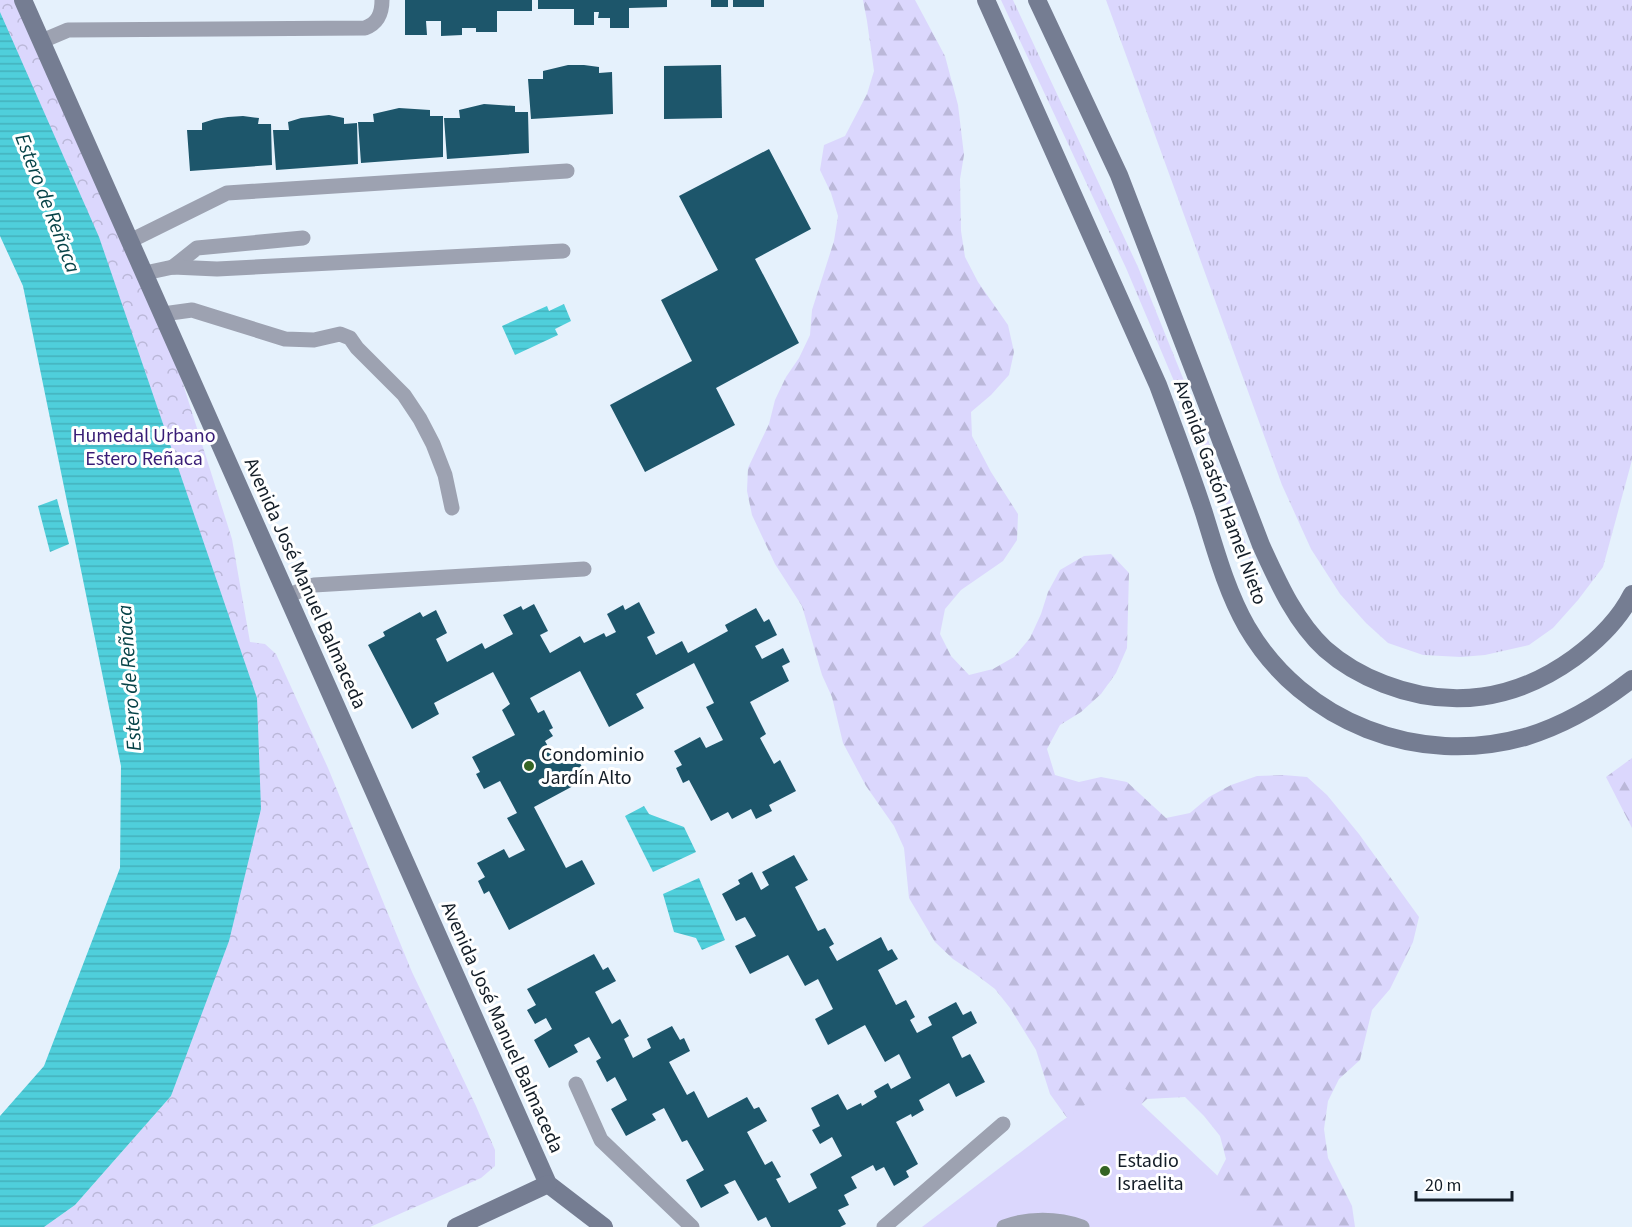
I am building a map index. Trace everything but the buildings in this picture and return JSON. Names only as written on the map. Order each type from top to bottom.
[{"type":"main road","name":"Avenida José Manuel Balmaceda","points":[[23,0],[548,1184]]},
{"type":"main road","name":"Avenida Gastón Hamel Nieto","points":[[986,0],[1158,386],[1181,444],[1226,583],[1236,606],[1261,649],[1282,674],[1308,697],[1333,714],[1360,727],[1389,737],[1446,745],[1497,743],[1546,730],[1591,708],[1632,679]]},
{"type":"main road","name":"Avenida Gastón Hamel Nieto","points":[[1037,0],[1119,175],[1270,565],[1292,608],[1325,649],[1368,678],[1414,694],[1437,698],[1484,696],[1533,682],[1567,663],[1600,637],[1615,621],[1632,594]]},
{"type":"main road","points":[[456,1227],[548,1184],[604,1227]]},
{"type":"lane","points":[[42,41],[68,30],[365,28],[372,26],[378,19],[382,10],[382,0]]},
{"type":"lane","points":[[130,241],[228,193],[567,171]]},
{"type":"lane","points":[[173,267],[197,248],[303,238]]},
{"type":"lane","points":[[145,273],[173,267],[217,269],[563,250]]},
{"type":"lane","points":[[163,314],[192,310],[285,339],[314,340],[340,334],[350,338],[404,395],[420,419],[445,475],[452,508]]},
{"type":"lane","points":[[287,596],[314,585],[584,569]]},
{"type":"lane","points":[[576,1084],[601,1140],[692,1227]]},
{"type":"lane","points":[[884,1227],[1003,1124]]},
{"type":"lane","points":[[1004,1227],[1014,1223],[1037,1220],[1082,1227]]},
{"type":"green space","points":[[0,0],[28,0],[166,330],[232,539],[250,642],[265,644],[276,654],[328,768],[412,972],[495,1150],[495,1166],[481,1178],[370,1227],[44,1227],[75,1205],[171,1096],[186,1054],[0,1227],[0,1134],[69,1071],[148,858],[0,180]]},
{"type":"green space","points":[[863,0],[915,0],[945,56],[958,105],[964,155],[960,179],[961,231],[965,257],[978,282],[1008,325],[1014,352],[1009,375],[971,412],[972,436],[991,472],[1018,514],[1017,540],[1003,561],[961,590],[945,609],[940,634],[951,656],[969,675],[993,669],[1014,657],[1030,638],[1048,592],[1060,570],[1084,556],[1111,554],[1129,573],[1127,648],[1116,673],[1101,694],[1081,712],[1060,725],[1047,749],[1055,775],[1079,782],[1101,777],[1127,782],[1166,818],[1190,813],[1209,797],[1231,785],[1257,776],[1307,777],[1327,795],[1359,834],[1419,917],[1413,942],[1390,989],[1372,1010],[1360,1060],[1339,1079],[1328,1101],[1324,1129],[1328,1158],[1352,1206],[1355,1227],[1208,1227],[1214,1182],[1226,1159],[1220,1136],[1185,1097],[1147,1099],[1127,1117],[1081,1134],[1050,1094],[1036,1050],[1010,1008],[995,989],[953,959],[935,942],[909,898],[904,848],[894,826],[866,786],[843,743],[832,697],[822,675],[802,606],[775,564],[752,515],[747,491],[748,468],[769,424],[775,400],[810,335],[812,310],[834,241],[838,216],[831,193],[820,170],[824,145],[845,136],[867,94],[874,71]]},
{"type":"green space","points":[[1001,0],[1013,0],[1138,267],[1206,435],[1266,598],[1126,268]]},
{"type":"green space","points":[[1106,0],[1632,0],[1632,460],[1603,567],[1553,628],[1529,645],[1485,655],[1461,657],[1423,655],[1388,643],[1340,594],[1311,549],[1282,485]]},
{"type":"green space","points":[[1632,758],[1632,828],[1606,777]]},
{"type":"green space","name":"Estadio Israelita","points":[[1118,1082],[1272,1227],[922,1227],[1059,1123]]},
{"type":"water","name":"Humedal Urbano Estero Reñaca","points":[[0,12],[99,237],[257,698],[261,809],[229,941],[171,1096],[75,1205],[44,1227],[0,1227],[0,1116],[44,1066],[120,868],[121,766],[23,286],[0,236]]},
{"type":"water","points":[[564,304],[571,321],[555,329],[558,335],[515,355],[502,326],[547,306],[549,311]]},
{"type":"water","points":[[57,499],[69,544],[50,552],[38,506]]},
{"type":"water","points":[[644,806],[649,814],[684,827],[696,852],[653,872],[625,816]]},
{"type":"water","points":[[699,878],[725,940],[702,950],[696,938],[674,932],[663,894]]},
{"type":"place","name":"Condominio Jardín Alto","points":[[529,766]]},
{"type":"place","name":"Estadio Israelita","points":[[1105,1171]]},
{"type":"water label","name":"Estero de Reñaca","points":[[48,203]]},
{"type":"water label","name":"Estero de Reñaca","points":[[129,678]]}]
